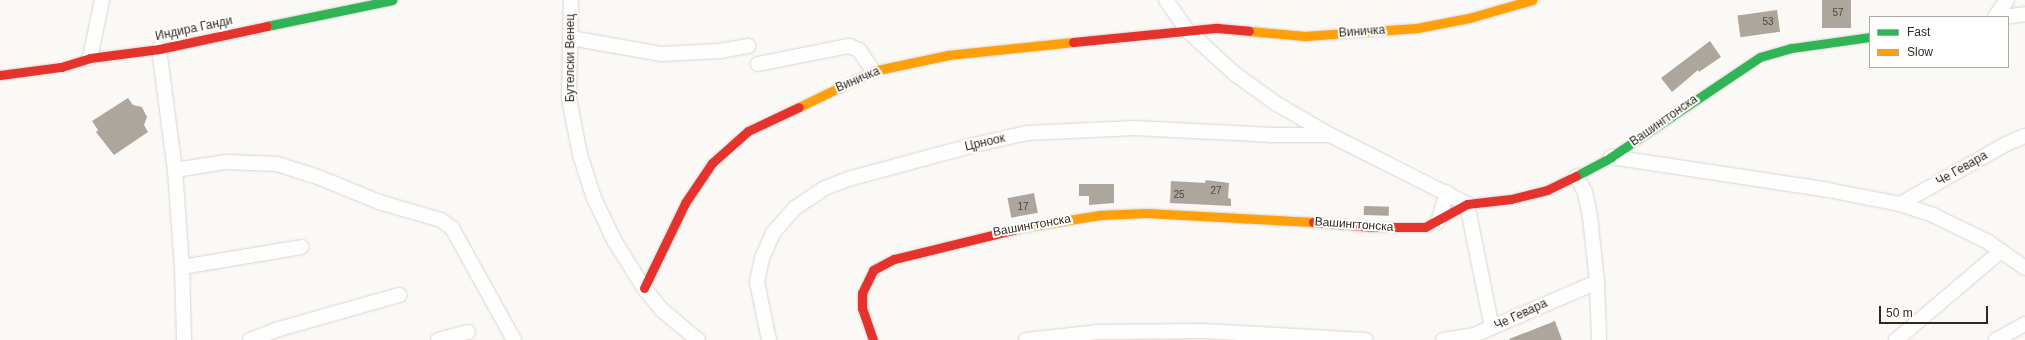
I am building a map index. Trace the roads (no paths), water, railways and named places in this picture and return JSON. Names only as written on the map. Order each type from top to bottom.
[{"type":"street","points":[[90,58],[102,0]]},
{"type":"street","name":"Индира Ганди","points":[[0,76],[61,67],[90,58],[159,50],[392,0]]},
{"type":"street","name":"Бутелски Венец","points":[[571,0],[569,98],[580,155],[594,198],[614,240],[644,288],[662,310],[698,340]]},
{"type":"street","points":[[1166,0],[1188,31],[1235,74],[1277,104],[1330,135],[1446,192],[1467,204],[1492,328]]},
{"type":"street","name":"Виничка","points":[[644,288],[685,203],[712,163],[748,131],[873,71],[948,56],[1217,28],[1305,36],[1364,33],[1417,28],[1469,18],[1532,0]]},
{"type":"street","points":[[1996,16],[2007,0]]},
{"type":"street","points":[[2009,16],[2025,14]]},
{"type":"street","name":"Вашингтонска","points":[[873,340],[862,308],[864,287],[873,270],[894,259],[1010,229],[1100,215],[1146,213],[1294,220],[1374,227],[1409,228],[1438,222],[1467,204],[1511,199],[1547,190],[1576,176],[1611,157],[1760,57],[1792,48],[1869,37]]},
{"type":"street","points":[[571,38],[661,54],[720,51],[749,46]]},
{"type":"street","points":[[758,64],[849,46],[859,50],[873,71]]},
{"type":"street","points":[[159,50],[175,170],[182,267],[184,340]]},
{"type":"street","name":"Црноок","points":[[769,340],[757,282],[762,258],[773,232],[795,208],[825,188],[848,179],[974,145],[1027,133],[1135,128],[1271,135],[1330,135]]},
{"type":"street","name":"Че Гевара","points":[[1900,204],[2006,144],[2025,136]]},
{"type":"street","points":[[1611,157],[1828,190],[1900,204],[1933,215],[1988,242],[2025,268]]},
{"type":"street","points":[[175,170],[226,162],[277,164],[318,177],[379,202],[441,220],[452,228],[514,340]]},
{"type":"street","points":[[1576,176],[1585,192],[1590,216],[1597,282],[1599,340]]},
{"type":"street","points":[[1438,222],[1446,192]]},
{"type":"street","points":[[182,267],[301,247]]},
{"type":"street","points":[[1896,340],[2001,251]]},
{"type":"street","name":"Че Гевара","points":[[1443,340],[1462,339],[1492,328],[1597,282]]},
{"type":"street","points":[[250,340],[279,329],[399,295]]},
{"type":"street","points":[[1996,340],[2025,324]]},
{"type":"street","points":[[1026,340],[1097,332],[1204,331],[1366,340]]},
{"type":"street","points":[[438,340],[468,332]]}]
